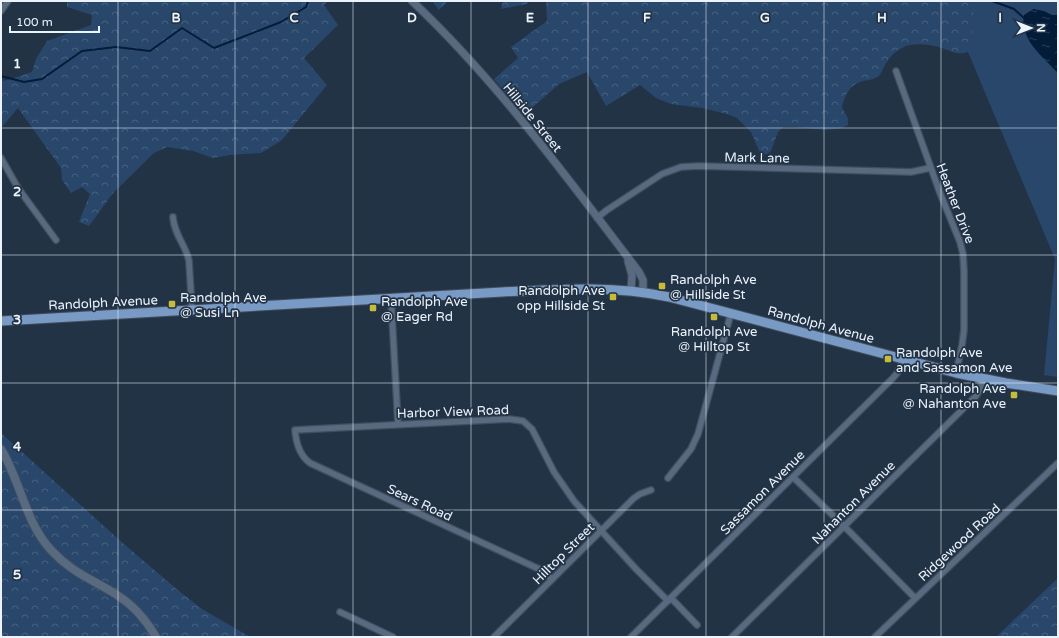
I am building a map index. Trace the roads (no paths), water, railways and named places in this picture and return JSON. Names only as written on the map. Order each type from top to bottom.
[{"type":"main road","name":"Randolph Avenue","points":[[1,321],[391,298],[576,289],[631,290],[669,297],[956,373],[983,379],[1058,390]]},
{"type":"main road","points":[[1,449],[14,473],[32,522],[47,546],[68,566],[128,603],[144,620],[156,637]]},
{"type":"street","points":[[1,11],[8,1]]},
{"type":"street","name":"Hillside Street","points":[[412,1],[450,38],[494,88],[558,166],[642,276],[643,292]]},
{"type":"street","name":"Heather Drive","points":[[896,71],[930,168],[960,242],[964,260],[964,330],[956,373]]},
{"type":"street","points":[[1,158],[18,188],[56,240]]},
{"type":"street","name":"Mark Lane","points":[[597,218],[653,179],[667,171],[681,167],[698,166],[911,172],[930,168]]},
{"type":"street","points":[[173,217],[174,229],[190,261],[192,310]]},
{"type":"street","name":"Hillside Street","points":[[626,255],[632,271],[631,290]]},
{"type":"street","points":[[391,298],[398,424]]},
{"type":"street","points":[[668,478],[691,450],[698,434],[731,313]]},
{"type":"street","name":"Sassamon Avenue","points":[[631,637],[896,375],[903,359]]},
{"type":"street","name":"Nahanton Avenue","points":[[732,637],[976,396],[980,391],[983,379]]},
{"type":"street","name":"Harbor View Road","points":[[295,430],[508,419],[523,421],[534,432],[551,466],[570,496],[636,569],[697,625]]},
{"type":"street","name":"Sears Road","points":[[295,430],[300,452],[310,463],[539,569],[552,579]]},
{"type":"street","name":"Ridgewood Road","points":[[875,637],[1058,463]]},
{"type":"street","points":[[793,477],[915,598]]},
{"type":"street","name":"Hilltop Street","points":[[494,637],[634,498],[643,492],[651,490]]},
{"type":"street","points":[[340,612],[394,637]]},
{"type":"water","points":[[1033,9],[1044,11],[1052,15],[1058,15],[1058,73],[1039,54],[1025,32],[1023,24],[1024,15]]},
{"type":"waterway","points":[[1,76],[24,82],[42,79],[82,51],[116,47],[150,51],[182,28],[214,48],[281,22],[306,7],[308,1]]},
{"type":"waterway","points":[[992,1],[1014,9],[1024,18]]},
{"type":"place","name":"Randolph Ave @ Hillside St","points":[[662,286]]},
{"type":"place","name":"Randolph Ave opp Hillside St","points":[[613,297]]},
{"type":"place","name":"Randolph Ave @ Susi Ln","points":[[172,304]]},
{"type":"place","name":"Randolph Ave @ Eager Rd","points":[[373,308]]},
{"type":"place","name":"Randolph Ave @ Hilltop St","points":[[714,317]]},
{"type":"place","name":"Randolph Ave and Sassamon Ave","points":[[888,359]]},
{"type":"place","name":"Randolph Ave @ Nahanton Ave","points":[[1014,395]]}]
